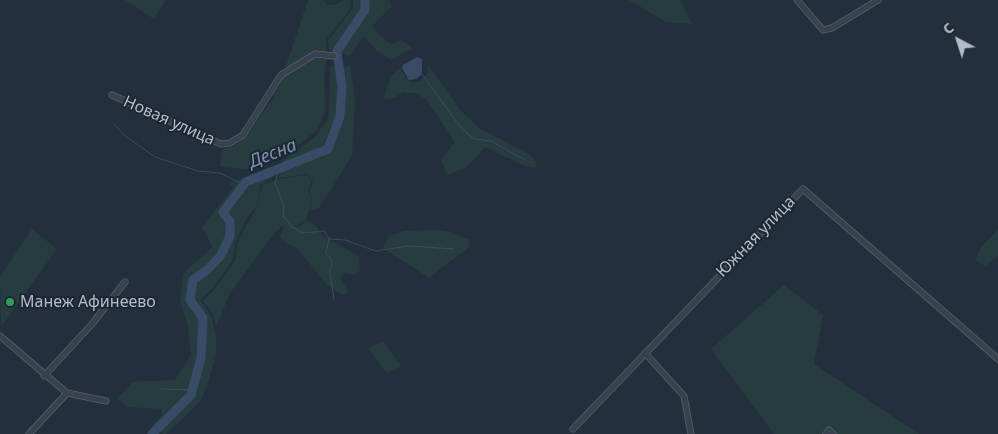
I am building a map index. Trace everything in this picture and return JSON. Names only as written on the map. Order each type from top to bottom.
[{"type":"street","points":[[797,0],[823,30],[832,28],[878,0]]},
{"type":"street","name":"Новая улица","points":[[112,95],[221,144],[230,144],[243,136],[281,75],[314,54],[334,56]]},
{"type":"street","name":"Южная улица","points":[[572,429],[803,189],[998,359]]},
{"type":"street","points":[[44,376],[92,324],[125,282]]},
{"type":"street","points":[[0,336],[44,376],[67,393],[106,401]]},
{"type":"street","points":[[645,353],[684,396],[691,434]]},
{"type":"street","points":[[29,434],[67,393]]},
{"type":"street","points":[[826,434],[829,430],[833,434]]},
{"type":"green space","points":[[125,0],[166,0],[154,19]]},
{"type":"green space","points":[[308,0],[323,0],[328,5],[338,4],[343,0],[351,0],[350,9],[326,40],[327,59],[324,78],[326,110],[317,130],[291,151],[247,169],[220,167],[222,149],[234,146],[247,136],[271,101],[280,84]]},
{"type":"green space","points":[[353,0],[389,0],[392,6],[373,25],[376,32],[391,44],[402,40],[412,48],[391,60],[377,51],[364,36],[350,56],[329,50],[328,40],[353,8]]},
{"type":"green space","points":[[629,0],[680,0],[692,24],[666,22]]},
{"type":"green space","points":[[428,65],[461,111],[479,128],[529,154],[537,163],[535,168],[527,167],[485,147],[467,167],[447,175],[441,160],[455,142],[426,99],[415,93],[403,92],[394,98],[383,99],[391,77],[399,68],[410,82],[419,82],[427,74]]},
{"type":"green space","points":[[350,66],[355,101],[352,156],[319,208],[311,210],[312,204],[305,220],[298,225],[291,225],[299,227],[306,220],[315,225],[323,236],[359,256],[360,270],[355,275],[343,273],[341,279],[349,292],[343,295],[326,284],[297,248],[287,244],[280,237],[284,225],[276,231],[230,293],[216,327],[213,314],[203,301],[235,261],[237,244],[258,204],[262,185],[278,179],[307,175],[312,181],[308,189],[312,203],[310,191],[313,180],[307,174],[279,178],[280,163],[315,137],[329,117],[330,67]]},
{"type":"green space","points":[[275,165],[274,177],[260,185],[258,204],[245,221],[236,242],[232,261],[213,288],[200,300],[212,317],[216,336],[216,356],[207,386],[200,402],[166,434],[163,434],[152,426],[162,415],[162,409],[127,407],[118,398],[132,382],[175,380],[191,355],[188,326],[180,301],[184,272],[213,247],[202,227],[233,188],[229,183]]},
{"type":"green space","name":"Манеж Афинеево","points":[[32,229],[57,249],[1,327],[0,277]]},
{"type":"green space","points":[[436,230],[452,232],[463,238],[470,239],[469,247],[429,278],[383,248],[389,236],[404,231]]},
{"type":"green space","points":[[998,230],[998,256],[985,266],[976,261],[980,248]]},
{"type":"green space","points":[[784,285],[823,315],[814,364],[919,434],[774,434],[711,349]]},
{"type":"green space","points":[[383,341],[401,366],[387,373],[368,348]]},
{"type":"water","points":[[417,57],[422,59],[422,74],[416,79],[409,80],[402,68],[403,65]]},
{"type":"waterway","name":"Десна","points":[[152,434],[191,395],[201,358],[203,318],[190,300],[193,280],[207,270],[221,255],[230,236],[230,222],[223,212],[246,182],[328,149],[340,116],[342,87],[337,51],[365,10],[365,0]]},
{"type":"waterway","points":[[422,74],[461,128],[474,139],[491,141],[525,160]]},
{"type":"waterway","points":[[115,125],[124,135],[155,157],[198,171],[220,173],[245,185]]},
{"type":"waterway","points":[[279,169],[275,183],[284,206],[283,216],[291,226],[302,233],[324,231],[329,239],[326,253],[332,261],[330,272],[334,300]]},
{"type":"waterway","points":[[330,239],[345,240],[376,251],[408,246],[454,249]]},
{"type":"waterway","points":[[160,389],[192,390]]},
{"type":"place","name":"Манеж Афинеево","points":[[10,302]]}]
